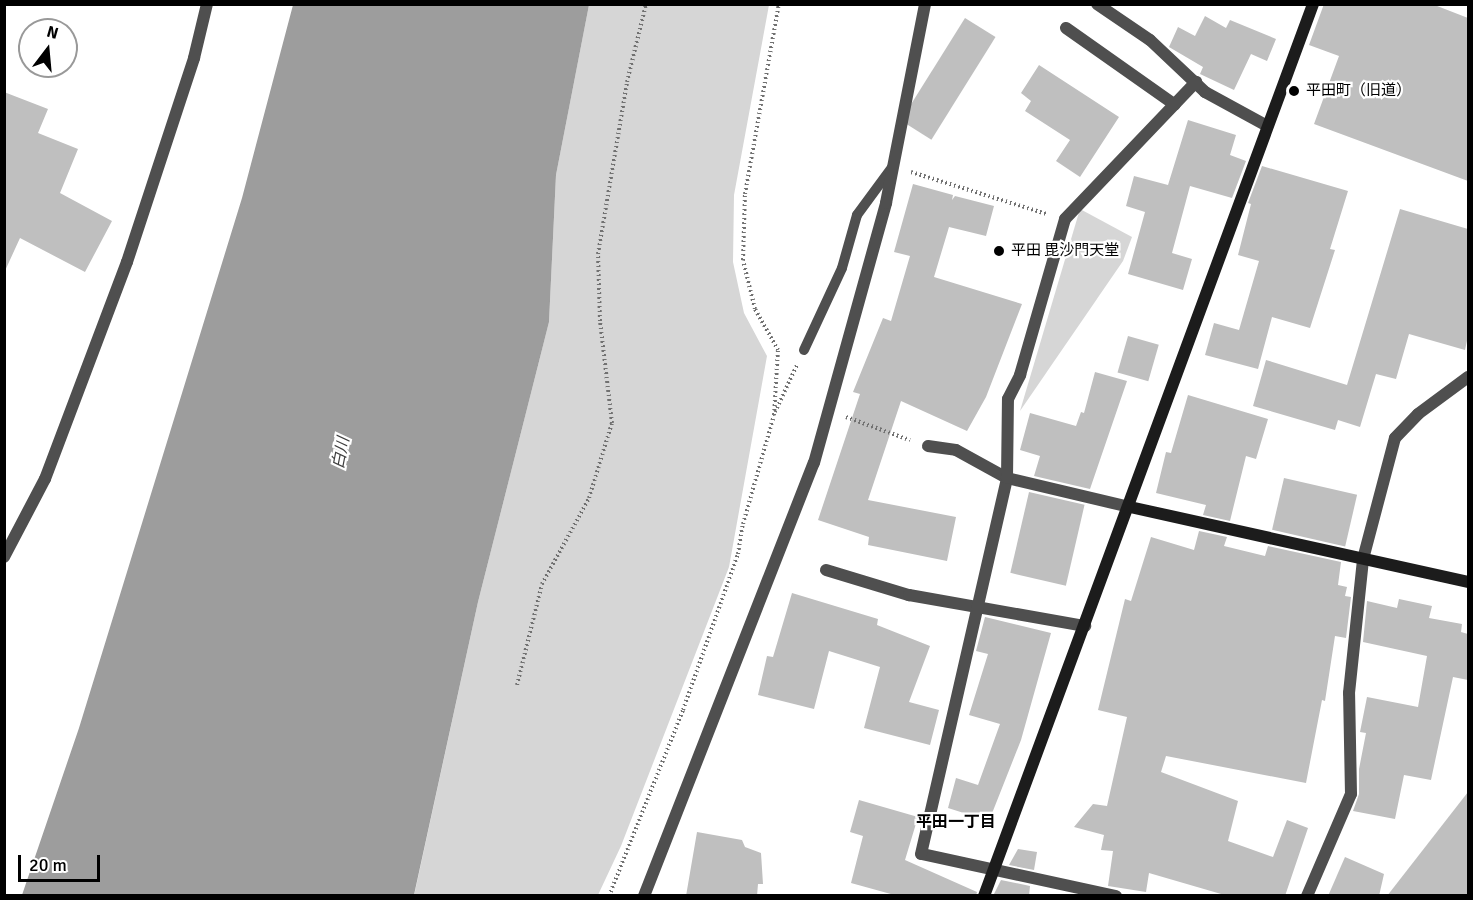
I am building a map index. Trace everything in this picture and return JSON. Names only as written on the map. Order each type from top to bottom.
[{"type":"street","points":[[4,557],[45,479],[127,262],[194,58],[207,4]]},
{"type":"street","points":[[644,896],[814,463],[893,166],[925,4]]},
{"type":"street","points":[[1097,4],[1150,40],[1205,92],[1267,126]]},
{"type":"street","points":[[984,896],[1130,507],[1313,4]]},
{"type":"street","points":[[1066,28],[1175,105]]},
{"type":"street","points":[[1116,896],[993,872],[921,854],[1006,478],[1008,399],[1020,375],[1065,219],[1196,82]]},
{"type":"street","points":[[1307,896],[1351,794],[1349,693],[1363,559],[1395,438],[1418,414],[1468,377]]},
{"type":"street","points":[[928,446],[956,450],[1006,478],[1468,582]]},
{"type":"street","points":[[826,570],[909,595],[1085,626]]},
{"type":"lane","points":[[804,350],[842,268],[857,215],[893,166]]},
{"type":"path","points":[[517,685],[542,584],[589,498],[612,423],[600,321],[598,254],[627,82],[646,4]]},
{"type":"path","points":[[774,415],[778,350],[754,309],[743,260],[745,194],[779,4]]},
{"type":"path","points":[[893,166],[1065,219]]},
{"type":"path","points":[[609,896],[683,710],[738,554],[743,524],[774,415],[804,350],[778,350]]},
{"type":"path","points":[[857,421],[928,446]]},
{"type":"shaded area","points":[[589,5],[769,5],[734,195],[733,262],[744,313],[767,356],[729,567],[621,846],[598,895],[414,896],[478,602],[549,322],[556,175]]},
{"type":"shaded area","points":[[1080,209],[1132,237],[1123,261],[1020,411]]},
{"type":"water","name":"白川","points":[[293,5],[589,5],[556,175],[549,322],[478,602],[414,895],[22,895],[79,728],[242,198]]},
{"type":"building","points":[[1324,4],[1432,4],[1468,18],[1468,181],[1314,124],[1339,56],[1309,45]]},
{"type":"building","points":[[1205,16],[1226,28],[1230,20],[1276,39],[1267,61],[1251,54],[1234,90],[1200,74],[1203,67],[1169,47],[1178,27],[1195,36]]},
{"type":"building","points":[[965,18],[996,37],[931,140],[901,121]]},
{"type":"building","points":[[1039,65],[1119,117],[1080,177],[1056,161],[1070,140],[1025,111],[1031,101],[1021,93]]},
{"type":"building","points":[[4,92],[48,109],[38,133],[78,149],[60,193],[112,221],[85,272],[20,238],[4,273]]},
{"type":"building","points":[[1188,120],[1236,135],[1230,155],[1246,161],[1232,198],[1190,186],[1172,253],[1192,259],[1183,290],[1128,274],[1145,212],[1126,206],[1134,176],[1168,185]]},
{"type":"building","points":[[1262,166],[1348,191],[1330,249],[1335,250],[1310,328],[1272,317],[1258,369],[1205,355],[1214,323],[1239,330],[1259,261],[1238,255],[1251,204],[1248,203]]},
{"type":"building","points":[[913,184],[953,195],[952,200],[955,196],[994,206],[986,236],[949,227],[934,277],[1022,304],[986,397],[967,431],[901,401],[868,500],[956,517],[947,561],[868,545],[869,537],[818,520],[860,394],[853,392],[883,318],[891,321],[910,256],[894,252]]},
{"type":"building","points":[[1400,209],[1468,229],[1468,336],[1465,350],[1409,334],[1396,379],[1376,374],[1360,427],[1338,420],[1335,430],[1253,406],[1266,360],[1347,385]]},
{"type":"building","points":[[1128,336],[1159,345],[1148,381],[1118,373]]},
{"type":"building","points":[[1095,372],[1127,381],[1090,489],[1034,476],[1040,456],[1020,450],[1030,413],[1076,426],[1081,412],[1084,413]]},
{"type":"building","points":[[1188,395],[1268,419],[1256,459],[1246,456],[1230,521],[1203,515],[1206,505],[1156,493],[1166,452],[1171,453]]},
{"type":"building","points":[[1284,478],[1357,495],[1345,547],[1272,530]]},
{"type":"building","points":[[1029,492],[1085,505],[1066,586],[1010,573]]},
{"type":"building","points":[[1199,531],[1227,537],[1224,546],[1265,556],[1268,546],[1341,562],[1338,585],[1347,587],[1345,596],[1351,597],[1346,638],[1335,636],[1325,701],[1322,700],[1306,783],[1166,756],[1161,772],[1238,801],[1228,841],[1273,857],[1287,820],[1308,828],[1285,896],[1228,896],[1149,873],[1146,892],[1108,886],[1113,851],[1101,850],[1104,835],[1074,827],[1093,804],[1107,806],[1127,717],[1098,710],[1125,599],[1131,601],[1151,537],[1194,550]]},
{"type":"building","points":[[792,593],[878,619],[877,625],[930,646],[909,702],[939,710],[930,745],[864,728],[880,667],[829,651],[814,709],[758,695],[767,656],[773,657]]},
{"type":"building","points":[[1399,599],[1432,606],[1429,618],[1462,624],[1461,632],[1468,634],[1468,680],[1453,677],[1431,780],[1404,775],[1395,819],[1353,811],[1359,794],[1359,769],[1366,733],[1360,732],[1367,697],[1418,707],[1427,656],[1363,642],[1367,601],[1397,608]]},
{"type":"building","points":[[985,617],[1051,633],[1021,740],[989,821],[948,808],[956,778],[978,785],[1000,724],[969,715],[988,654],[976,651]]},
{"type":"building","points":[[1468,792],[1468,896],[1387,896]]},
{"type":"building","points":[[859,800],[918,817],[905,860],[977,892],[976,896],[898,896],[851,883],[863,836],[850,832]]},
{"type":"building","points":[[697,832],[742,840],[745,847],[761,853],[763,884],[758,884],[757,896],[686,896]]},
{"type":"building","points":[[1018,849],[1037,852],[1034,870],[1009,865]]},
{"type":"building","points":[[1345,857],[1384,874],[1379,896],[1328,896]]},
{"type":"building","points":[[1001,880],[1030,886],[1029,896],[993,896]]},
{"type":"place","name":"平田町（旧道）","points":[[1294,91]]},
{"type":"place","name":"平田 毘沙門天堂","points":[[999,251]]},
{"type":"district","name":"平田一丁目","points":[[956,822]]}]
